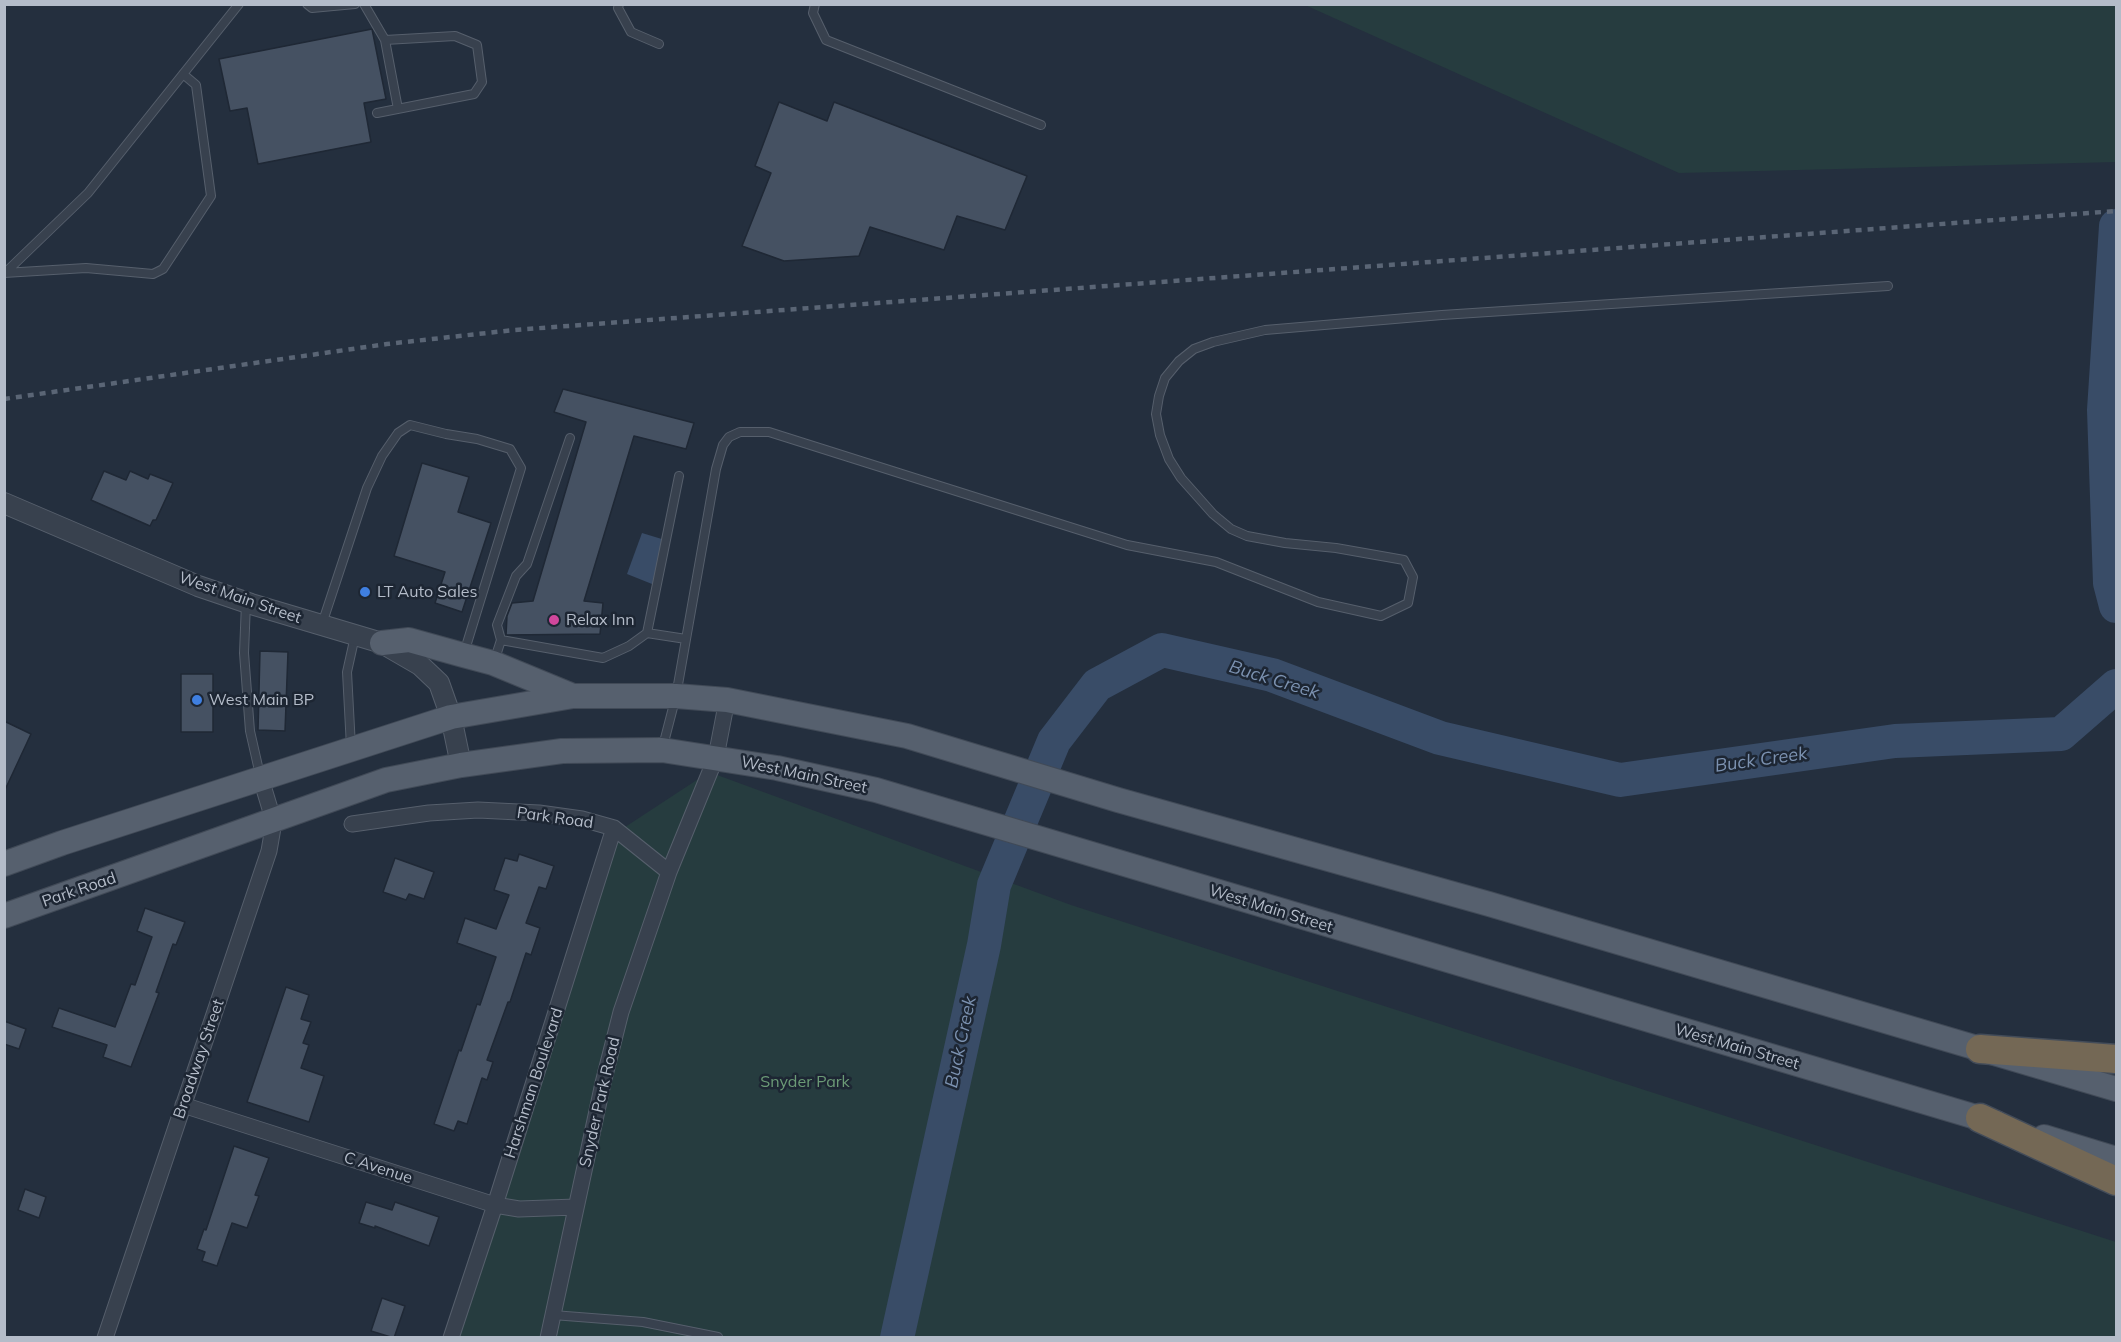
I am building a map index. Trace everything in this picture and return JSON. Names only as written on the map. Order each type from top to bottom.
[{"type":"highway","points":[[1980,1049],[2116,1059]]},
{"type":"highway","points":[[1980,1118],[2116,1181]]},
{"type":"main road","points":[[382,643],[409,640],[463,655],[497,652],[573,696]]},
{"type":"main road","points":[[4,864],[62,843],[451,717],[573,696],[676,696],[727,700],[897,734],[1119,800],[1478,901],[2116,1089]]},
{"type":"main road","name":"West Main Street","points":[[461,765],[562,751],[662,750],[777,768],[876,790],[2116,1159]]},
{"type":"main road","name":"Park Road","points":[[4,916],[274,822],[386,780],[461,765]]},
{"type":"street","name":"West Main Street","points":[[4,503],[198,586],[246,603],[382,643],[420,665],[440,683],[451,717],[461,765]]},
{"type":"street","points":[[669,872],[716,757],[727,700]]},
{"type":"street","name":"Broadway Street","points":[[105,1338],[268,851],[274,822],[261,779]]},
{"type":"street","name":"Park Road","points":[[352,824],[429,813],[478,810],[582,819],[614,828],[669,872]]},
{"type":"street","name":"Harshman Boulevard","points":[[451,1338],[614,828]]},
{"type":"street","name":"Snyder Park Road","points":[[548,1338],[603,1083],[621,1012],[669,872]]},
{"type":"street","name":"C Avenue","points":[[183,1105],[495,1205],[519,1209],[576,1208]]},
{"type":"lane","points":[[6,272],[88,193],[239,4]]},
{"type":"lane","points":[[307,4],[312,8],[355,4]]},
{"type":"lane","points":[[364,4],[385,40],[398,109]]},
{"type":"lane","points":[[619,4],[618,8],[631,32],[659,44]]},
{"type":"lane","points":[[815,4],[813,13],[826,39],[1041,125]]},
{"type":"lane","points":[[377,113],[474,94],[482,82],[477,45],[455,36],[385,40]]},
{"type":"lane","points":[[6,272],[86,268],[153,274],[163,268],[211,196],[196,85],[183,74]]},
{"type":"lane","points":[[662,750],[676,696],[716,469],[723,445],[729,437],[740,432],[769,432],[1127,545],[1216,562],[1318,602],[1381,616],[1408,603],[1413,577],[1404,560],[1247,536],[1231,529],[1213,514],[1181,478],[1166,451],[1156,414],[1165,378],[1179,361],[1194,350],[1213,342],[1265,330],[1443,315],[1888,286]]},
{"type":"lane","points":[[322,625],[367,488],[382,456],[398,433],[410,425],[477,439],[510,449],[521,468],[463,655]]},
{"type":"lane","points":[[570,438],[527,564],[516,576],[497,625],[497,652],[603,658],[629,646],[647,633],[679,476]]},
{"type":"lane","points":[[246,603],[244,653],[250,731],[261,779]]},
{"type":"lane","points":[[647,633],[686,639]]},
{"type":"lane","points":[[351,749],[347,672],[356,635]]},
{"type":"lane","points":[[553,1315],[643,1322],[718,1337]]},
{"type":"green space","points":[[1305,5],[2116,5],[2116,162],[1679,173]]},
{"type":"green space","name":"Snyder Park","points":[[709,772],[1071,905],[2116,1242],[2116,1337],[451,1338],[616,833]]},
{"type":"water","points":[[642,533],[665,540],[657,586],[627,574]]},
{"type":"building","points":[[372,29],[386,99],[364,103],[371,142],[258,164],[247,108],[230,111],[219,59]]},
{"type":"building","points":[[779,102],[827,121],[834,102],[1027,176],[1005,230],[957,216],[944,250],[870,227],[859,256],[784,261],[742,246],[771,173],[755,166]]},
{"type":"building","points":[[563,389],[694,423],[686,449],[634,436],[584,601],[603,603],[600,634],[506,635],[507,616],[512,603],[533,601],[586,422],[554,412]]},
{"type":"building","points":[[422,463],[469,477],[458,512],[491,523],[462,612],[435,603],[445,572],[394,556]]},
{"type":"building","points":[[104,471],[126,480],[130,471],[148,479],[150,474],[173,483],[156,520],[153,520],[150,526],[91,500]]},
{"type":"building","points":[[260,651],[288,652],[285,731],[258,730]]},
{"type":"building","points":[[181,674],[213,674],[213,732],[181,732]]},
{"type":"building","points":[[4,721],[31,734],[4,792]]},
{"type":"building","points":[[519,854],[554,866],[546,889],[539,887],[526,923],[540,928],[531,955],[526,953],[487,1060],[493,1062],[487,1080],[482,1078],[467,1124],[458,1121],[454,1131],[434,1124],[459,1050],[461,1051],[477,1004],[480,1005],[496,957],[457,943],[465,918],[496,929],[509,895],[494,890],[505,858],[517,861]]},
{"type":"building","points":[[395,858],[434,872],[424,899],[409,894],[406,900],[383,892]]},
{"type":"building","points":[[145,908],[185,922],[176,945],[173,944],[156,992],[159,993],[131,1067],[103,1057],[107,1045],[52,1027],[59,1008],[115,1027],[131,984],[135,985],[152,937],[137,931]]},
{"type":"building","points":[[286,987],[309,995],[301,1019],[311,1022],[303,1043],[309,1045],[301,1068],[324,1076],[309,1122],[247,1102]]},
{"type":"building","points":[[4,1021],[26,1029],[19,1049],[4,1044]]},
{"type":"building","points":[[234,1146],[269,1158],[255,1195],[259,1196],[247,1228],[232,1223],[217,1266],[202,1261],[205,1252],[197,1249],[204,1229],[206,1230]]},
{"type":"building","points":[[25,1189],[46,1197],[39,1218],[18,1210]]},
{"type":"building","points":[[366,1202],[392,1210],[395,1202],[439,1217],[429,1246],[375,1226],[375,1228],[359,1223]]},
{"type":"building","points":[[382,1298],[405,1306],[394,1338],[371,1331]]},
{"type":"waterway","points":[[2116,226],[2104,410],[2110,583],[2116,606]]},
{"type":"waterway","name":"Buck Creek","points":[[897,1338],[984,945],[994,885],[1054,741],[1097,685],[1162,650],[1272,675],[1440,738],[1620,780],[1895,741],[2061,734],[2116,686]]},
{"type":"railway","points":[[4,399],[387,344],[514,330],[2116,211]]},
{"type":"place","name":"LT Auto Sales","points":[[365,592]]},
{"type":"place","name":"Relax Inn","points":[[554,620]]},
{"type":"place","name":"West Main BP","points":[[197,700]]}]
